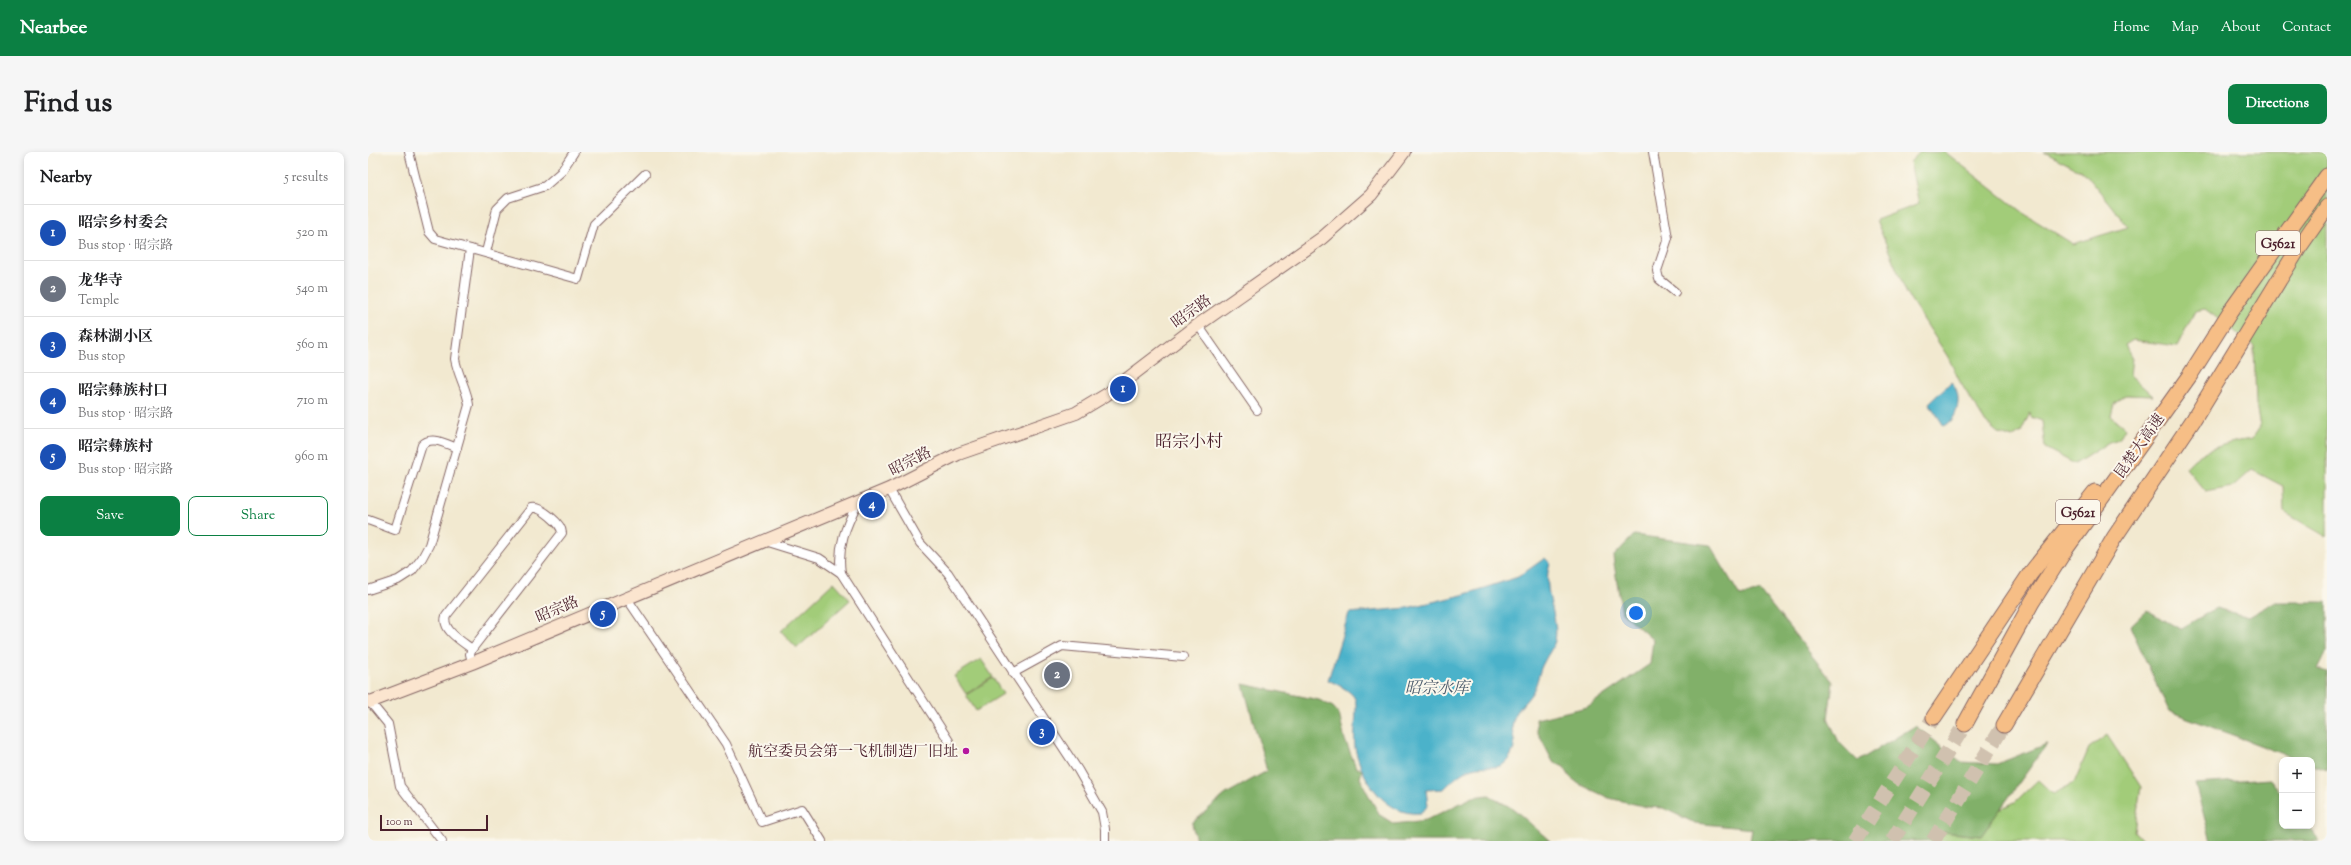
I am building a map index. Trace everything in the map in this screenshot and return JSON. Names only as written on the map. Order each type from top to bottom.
[{"type":"highway","name":"昆楚大高速","points":[[1965,724],[2030,605],[2076,534],[2190,375],[2230,312],[2327,176]]},
{"type":"highway","name":"昆楚大高速","points":[[2004,725],[2114,538],[2243,341],[2294,255],[2327,207]]},
{"type":"highway","name":"G5621","points":[[1934,717],[2030,574],[2156,414],[2230,312]]},
{"type":"street","points":[[409,152],[429,232],[435,239],[486,252],[578,279],[594,224],[645,174]]},
{"type":"street","points":[[486,252],[497,209],[508,198],[545,186],[561,172],[574,152]]},
{"type":"street","name":"昭宗路","points":[[369,701],[472,663],[889,490],[958,454],[1076,413],[1106,395],[1198,325],[1322,238],[1357,209],[1371,195],[1404,152]]},
{"type":"street","points":[[1653,152],[1668,238],[1657,271],[1659,279],[1675,292]]},
{"type":"street","points":[[368,590],[398,580],[412,571],[422,558],[429,545],[469,405],[468,392],[458,372],[455,359],[470,249]]},
{"type":"street","points":[[1198,325],[1257,410]]},
{"type":"street","points":[[368,520],[395,530],[422,445],[426,441],[431,439],[457,448]]},
{"type":"street","points":[[889,490],[920,542],[948,572],[1078,770],[1098,806],[1105,829],[1104,841]]},
{"type":"street","points":[[841,573],[839,559],[843,534],[858,502]]},
{"type":"street","points":[[472,649],[451,632],[446,626],[445,619],[531,508],[538,508],[560,526],[562,533],[472,649],[470,654],[472,663]]},
{"type":"street","points":[[764,541],[819,558],[841,573],[948,741]]},
{"type":"street","points":[[626,598],[726,744],[762,822],[802,809],[822,841]]},
{"type":"street","points":[[1013,673],[1062,646],[1183,657]]},
{"type":"street","points":[[369,701],[388,724],[400,786],[442,841]]},
{"type":"green space","points":[[1920,152],[1945,152],[2023,213],[2073,244],[2128,227],[2085,173],[2044,152],[2327,152],[2327,537],[2284,512],[2283,486],[2252,470],[2233,487],[2206,492],[2186,468],[2192,461],[2207,451],[2225,444],[2252,439],[2260,427],[2256,405],[2254,346],[2205,309],[2195,311],[2177,346],[2133,340],[2125,345],[2132,358],[2130,375],[2153,396],[2126,395],[2114,404],[2111,416],[2125,428],[2119,439],[2109,442],[2075,464],[2045,448],[2042,421],[2031,417],[2030,413],[2021,432],[2012,438],[1998,433],[1986,423],[1960,382],[1948,357],[1907,294],[1876,220],[1919,204],[1910,162]]},
{"type":"green space","points":[[1634,535],[1710,545],[1740,596],[1760,591],[1833,682],[1828,718],[1839,742],[1858,761],[1915,726],[1960,762],[1997,764],[2047,744],[1981,836],[1943,832],[1938,841],[1750,841],[1752,829],[1695,823],[1663,808],[1647,807],[1609,798],[1579,784],[1570,777],[1564,767],[1553,762],[1537,731],[1536,719],[1587,707],[1650,664],[1653,640],[1622,613],[1613,557]]},
{"type":"green space","points":[[834,582],[850,600],[797,648],[781,631]]},
{"type":"green space","points":[[2274,602],[2327,602],[2327,651],[2318,669],[2327,672],[2327,770],[2315,766],[2315,757],[2291,757],[2169,711],[2130,626],[2147,610],[2180,629],[2216,608],[2248,617]]},
{"type":"green space","points":[[981,659],[993,677],[966,694],[954,676]]},
{"type":"green space","points":[[993,678],[1003,694],[976,711],[966,695]]},
{"type":"green space","points":[[1243,684],[1319,700],[1333,707],[1339,714],[1345,740],[1356,767],[1362,770],[1360,778],[1370,798],[1380,815],[1394,824],[1426,820],[1473,797],[1489,795],[1515,810],[1550,841],[1196,841],[1192,823],[1226,794],[1267,771]]},
{"type":"green space","points":[[2107,735],[2141,787],[2134,831],[2143,841],[1938,841],[1943,832],[1981,836],[2000,809],[2015,802],[2038,780],[2053,794],[2074,783],[2089,748]]},
{"type":"green space","points":[[2270,779],[2279,790],[2279,829],[2310,829],[2320,841],[2211,841],[2195,784]]},
{"type":"water","points":[[1951,382],[1957,392],[1958,406],[1953,418],[1944,426],[1929,403]]},
{"type":"water","name":"昭宗水库","points":[[1545,558],[1550,563],[1548,584],[1555,623],[1555,641],[1545,659],[1534,689],[1514,718],[1512,729],[1514,744],[1511,756],[1505,763],[1498,767],[1477,767],[1469,770],[1457,777],[1444,789],[1426,790],[1428,806],[1420,813],[1408,813],[1396,809],[1386,802],[1369,783],[1358,760],[1355,748],[1355,699],[1347,690],[1328,680],[1349,613],[1407,608],[1462,595],[1518,577]]},
{"type":"tunnel","points":[[1855,841],[1934,717]]},
{"type":"tunnel","points":[[1892,841],[1965,724]]},
{"type":"tunnel","points":[[1933,841],[2004,725]]},
{"type":"place","name":"昭宗乡村委会","points":[[1123,389]]},
{"type":"place","name":"昭宗彝族村口","points":[[872,505]]},
{"type":"place","name":"昭宗彝族村","points":[[603,614]]},
{"type":"place","name":"龙华寺","points":[[1057,675]]},
{"type":"place","name":"森林湖小区","points":[[1042,732]]},
{"type":"place","name":"航空委员会第一飞机制造厂旧址","points":[[966,751]]},
{"type":"district","name":"昭宗小村","points":[[1189,441]]}]
